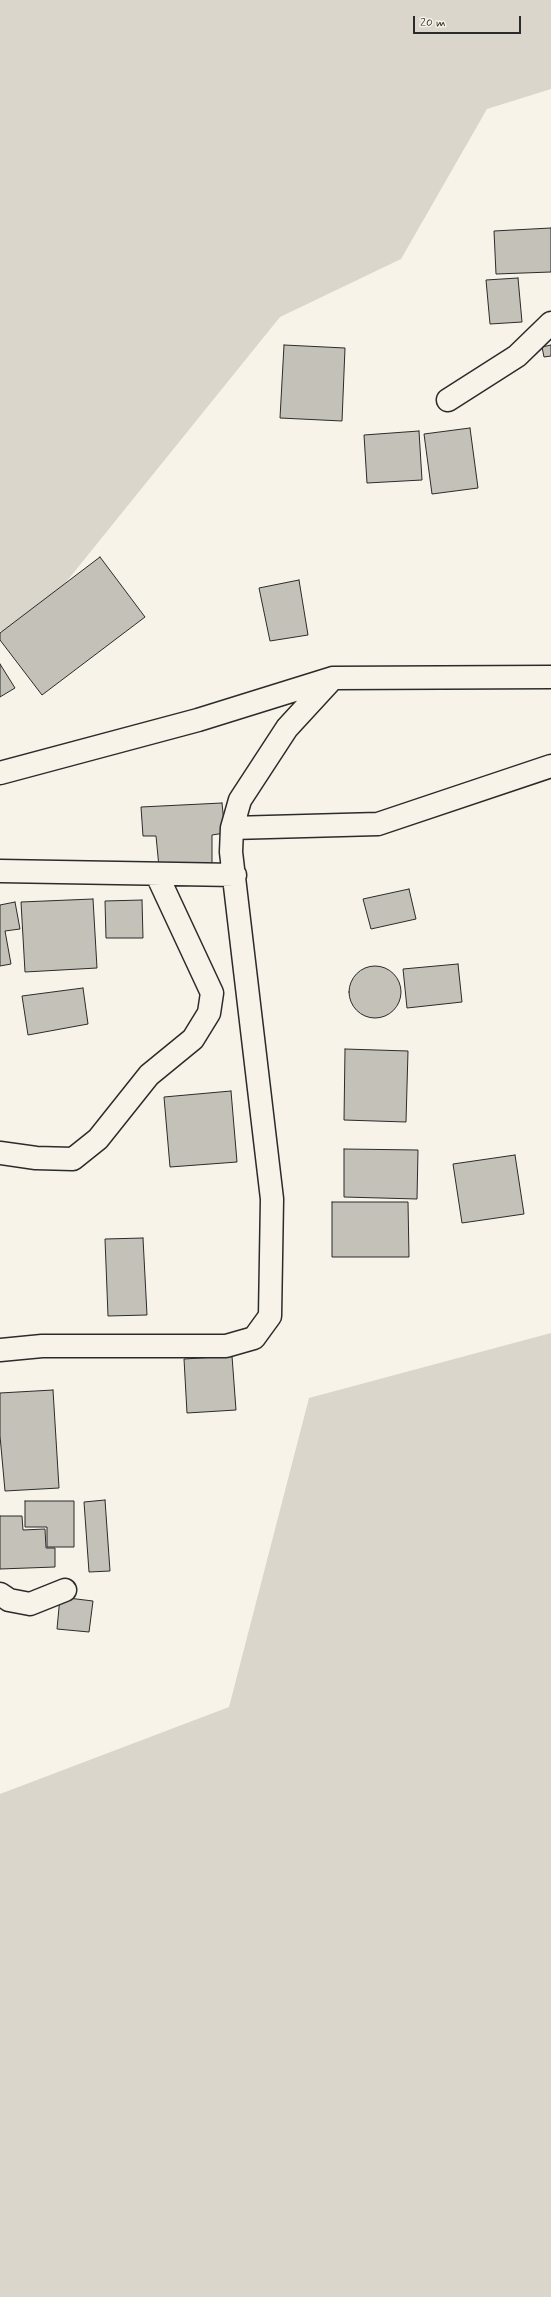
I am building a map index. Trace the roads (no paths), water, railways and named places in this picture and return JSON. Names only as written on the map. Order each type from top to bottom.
[{"type":"street","points":[[448,400],[517,356],[551,323]]},
{"type":"street","points":[[0,773],[198,720],[333,678],[551,677]]},
{"type":"street","points":[[0,1350],[42,1346],[226,1346],[254,1338],[270,1316],[272,1199],[235,875],[231,852],[232,828],[240,800],[288,728],[333,678]]},
{"type":"street","points":[[232,828],[378,824],[551,766]]},
{"type":"street","points":[[0,871],[156,875],[235,875]]},
{"type":"street","points":[[0,1153],[36,1158],[73,1159],[98,1139],[149,1075],[193,1039],[209,1013],[212,993],[156,875]]},
{"type":"street","points":[[0,1594],[9,1600],[30,1604],[66,1590]]}]
